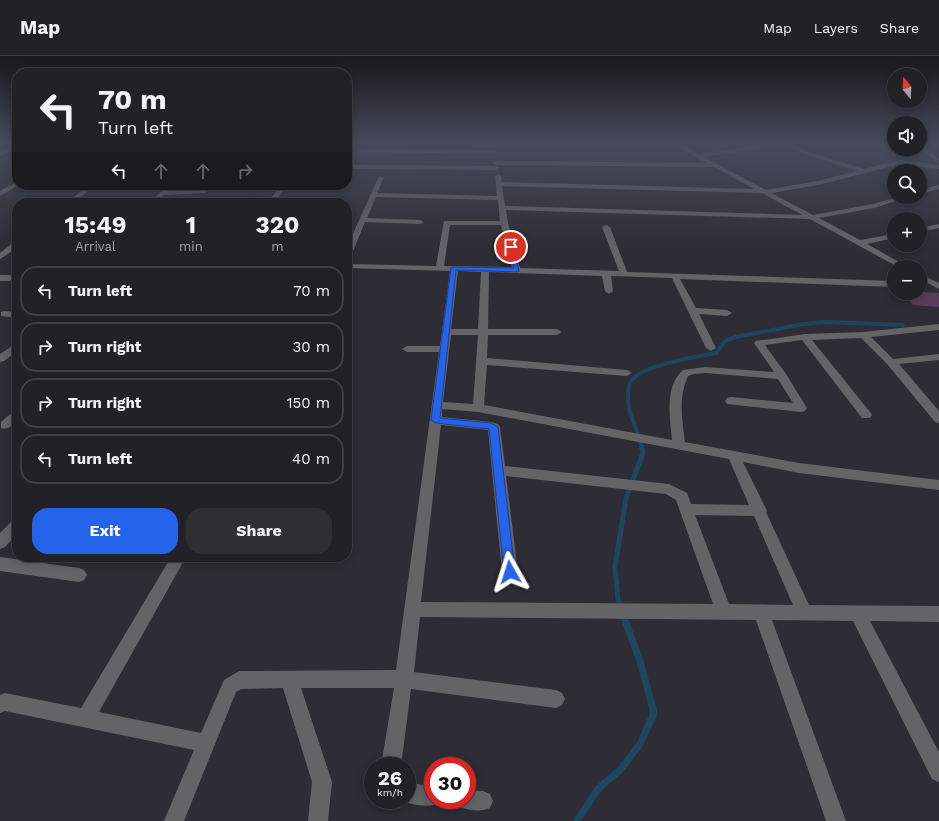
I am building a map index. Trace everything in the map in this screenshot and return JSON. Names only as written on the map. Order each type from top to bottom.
[{"type":"street","points":[[352,245],[380,180]]},
{"type":"street","points":[[498,180],[502,198],[504,223],[517,270]]},
{"type":"street","points":[[742,180],[891,260]]},
{"type":"street","points":[[499,184],[765,192],[832,180]]},
{"type":"street","points":[[927,190],[939,186]]},
{"type":"street","points":[[0,194],[12,187]]},
{"type":"street","points":[[76,198],[87,190]]},
{"type":"street","points":[[158,198],[166,190]]},
{"type":"street","points":[[274,198],[281,190]]},
{"type":"street","points":[[163,193],[205,191]]},
{"type":"street","points":[[373,195],[502,198]]},
{"type":"street","points":[[503,208],[813,217],[887,202]]},
{"type":"street","points":[[363,220],[420,222]]},
{"type":"street","points":[[392,757],[413,609],[418,555],[446,332],[447,223],[504,223]]},
{"type":"street","points":[[927,229],[939,226]]},
{"type":"street","points":[[606,227],[624,274]]},
{"type":"street","points":[[859,243],[887,237]]},
{"type":"street","points":[[0,257],[12,248]]},
{"type":"street","points":[[352,268],[517,270],[887,284]]},
{"type":"street","points":[[478,408],[482,362],[485,270]]},
{"type":"street","points":[[606,274],[609,291]]},
{"type":"street","points":[[675,276],[711,348]]},
{"type":"street","points":[[0,278],[12,278]]},
{"type":"street","points":[[927,280],[939,286]]},
{"type":"street","points":[[927,286],[939,286]]},
{"type":"street","points":[[692,311],[727,313]]},
{"type":"street","points":[[4,314],[12,315]]},
{"type":"street","points":[[731,401],[801,408],[782,376],[759,343],[939,328]]},
{"type":"street","points":[[446,332],[557,332]]},
{"type":"street","points":[[863,335],[891,362],[939,419]]},
{"type":"street","points":[[805,338],[866,415]]},
{"type":"street","points":[[408,349],[444,349]]},
{"type":"street","points":[[0,358],[12,350]]},
{"type":"street","points":[[891,362],[939,357]]},
{"type":"street","points":[[482,362],[554,366],[627,374]]},
{"type":"street","points":[[679,445],[676,398],[677,388],[683,375],[687,372],[702,370],[782,376]]},
{"type":"street","points":[[437,405],[478,408],[799,468],[939,485]]},
{"type":"street","points":[[5,425],[12,419]]},
{"type":"street","points":[[436,420],[494,427],[510,572]]},
{"type":"street","points":[[733,456],[760,511],[805,613]]},
{"type":"street","points":[[499,470],[669,489],[676,493],[682,497],[724,612]]},
{"type":"street","points":[[686,509],[760,511]]},
{"type":"street","points":[[0,543],[12,530]]},
{"type":"street","points":[[86,718],[175,562]]},
{"type":"street","points":[[0,564],[79,575]]},
{"type":"street","points":[[413,609],[939,614]]},
{"type":"street","points":[[761,612],[836,821]]},
{"type":"street","points":[[857,613],[939,772]]},
{"type":"street","points":[[289,679],[322,782],[318,821]]},
{"type":"street","points":[[174,821],[230,686],[239,680],[404,679],[556,699]]},
{"type":"street","points":[[0,704],[5,702],[206,743]]},
{"type":"building","points":[[927,292],[939,293],[939,307],[913,305],[908,300],[927,300]]},
{"type":"waterway","points":[[640,440],[630,412],[628,392],[630,383],[645,371],[669,363],[716,353],[725,341],[736,337],[804,324],[827,322],[903,325]]},
{"type":"waterway","points":[[620,605],[618,600],[615,567],[626,498],[643,453],[640,439]]},
{"type":"waterway","points":[[619,604],[621,608]]},
{"type":"waterway","points":[[577,821],[598,789],[620,770],[640,744],[654,713],[640,661],[623,615]]},
{"type":"route","points":[[510,572],[494,427],[436,420],[454,268],[517,270],[511,247]]}]
